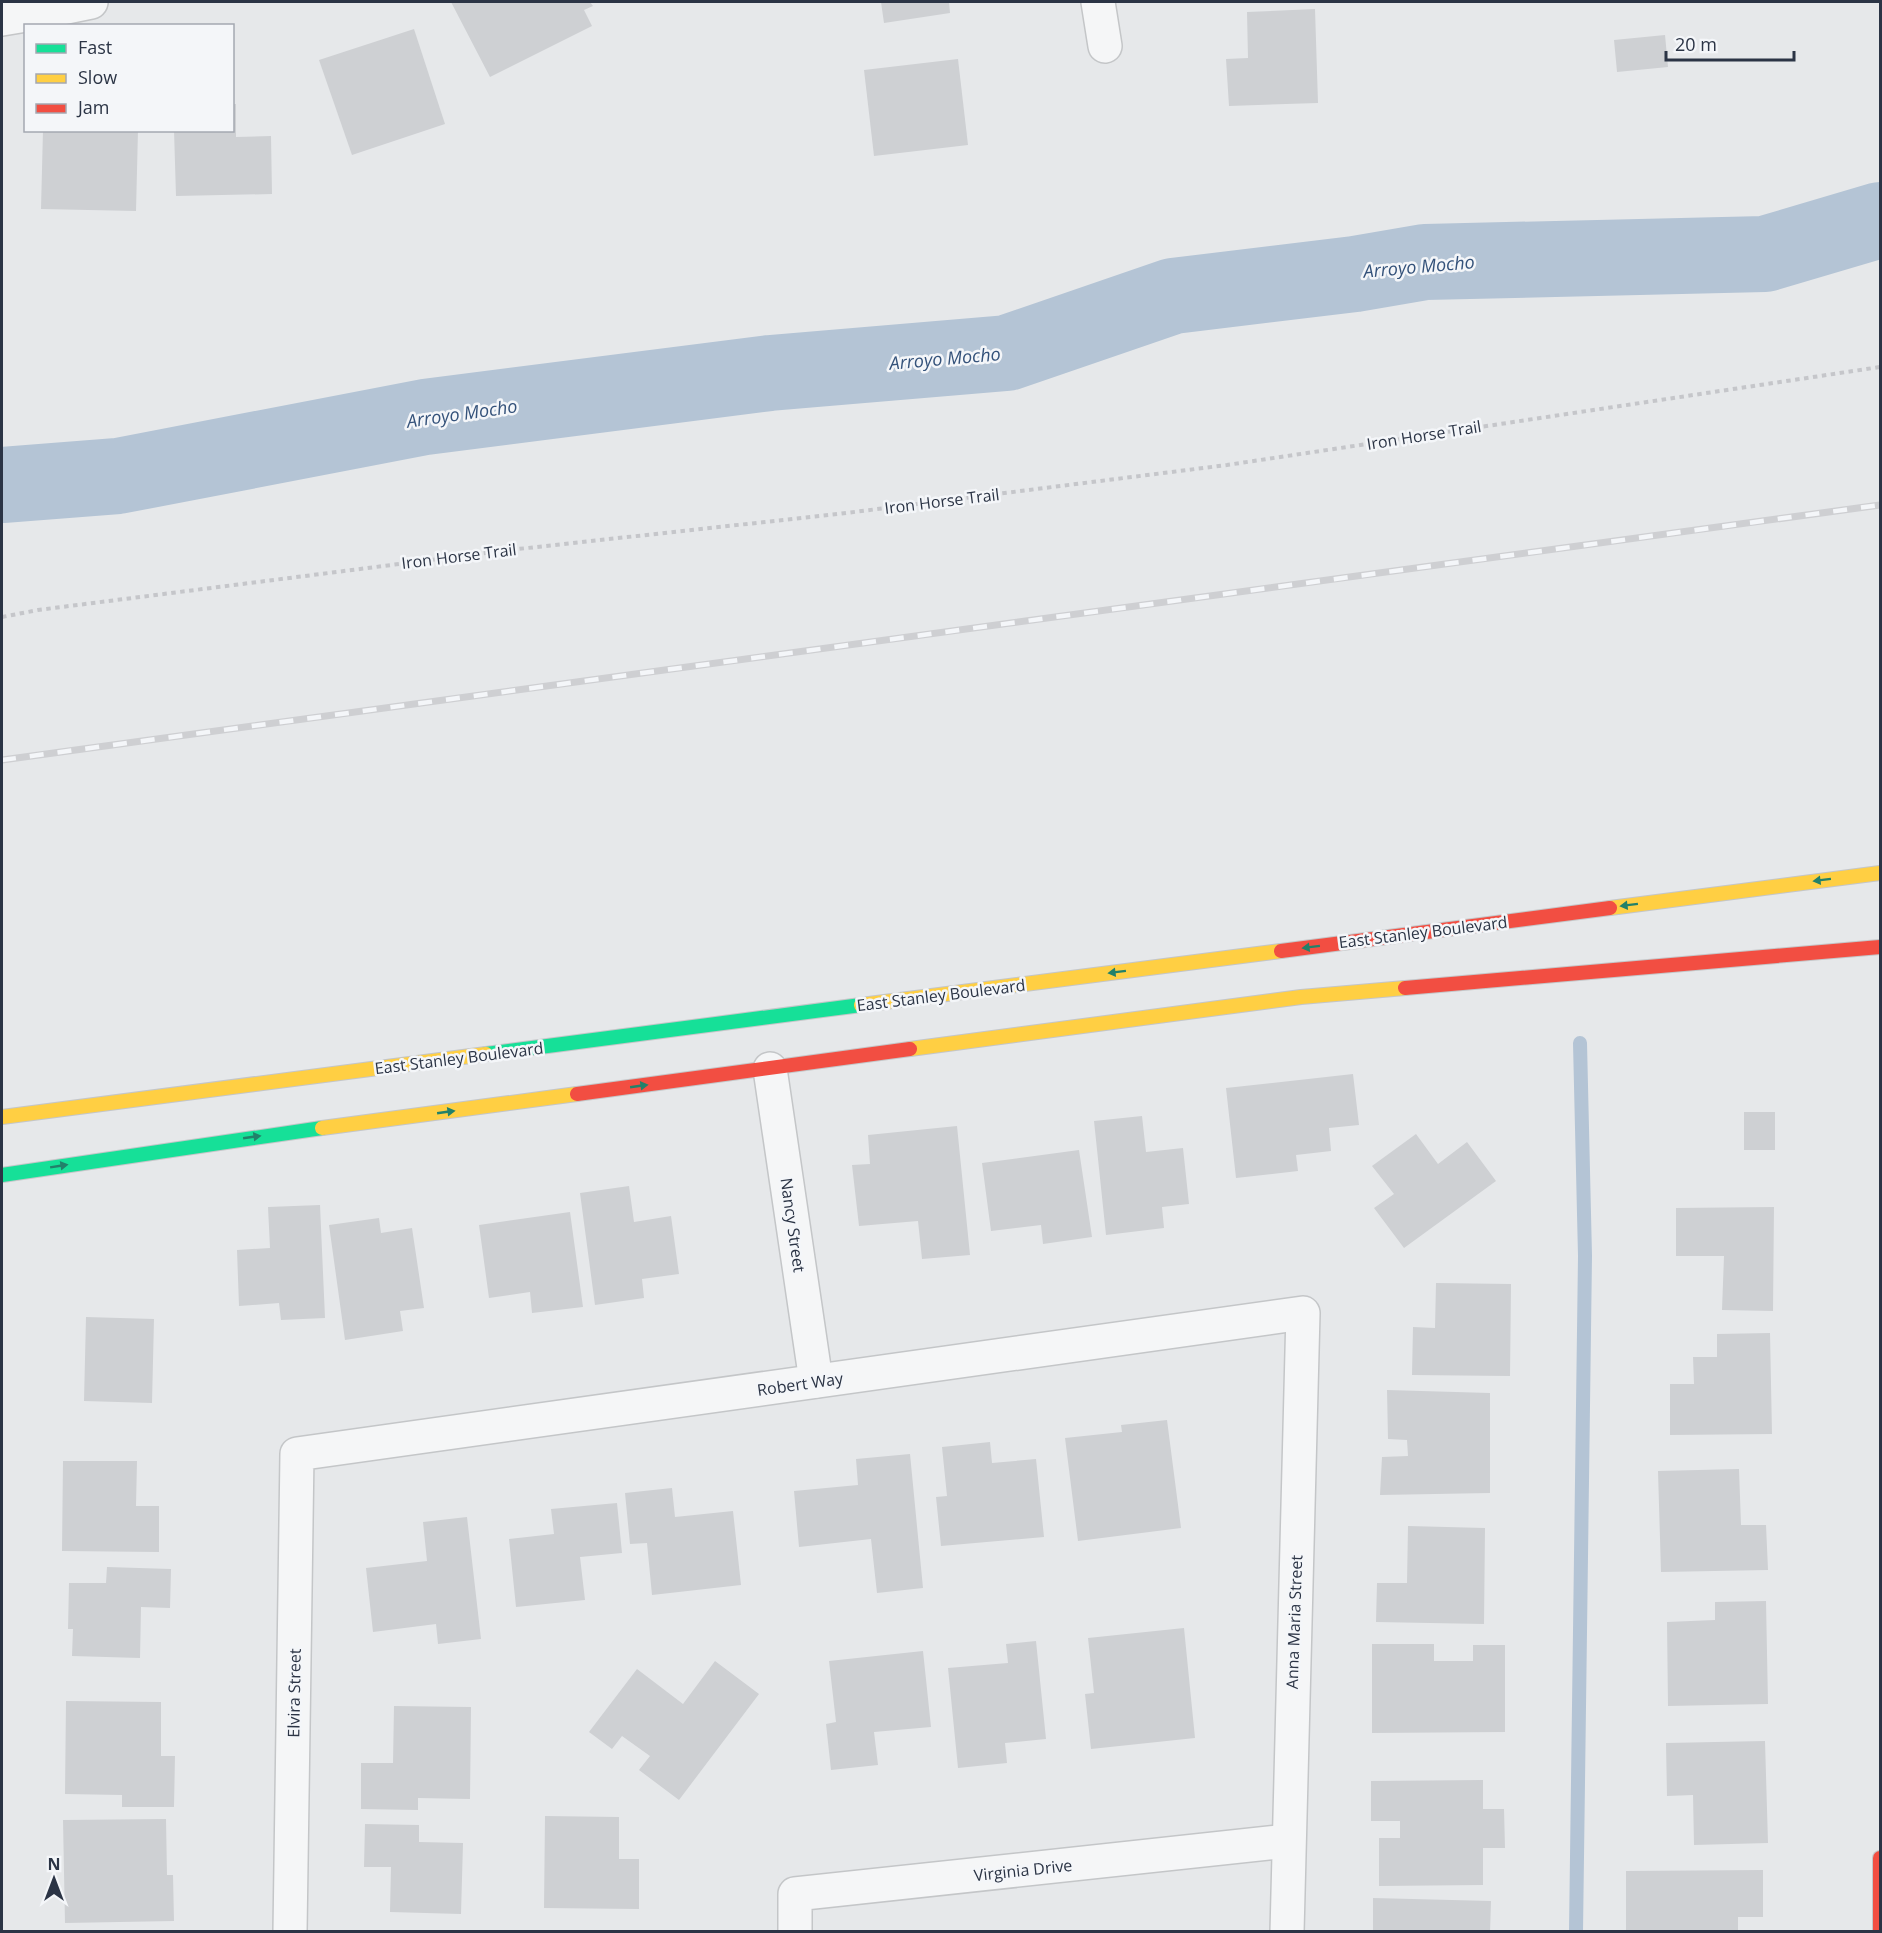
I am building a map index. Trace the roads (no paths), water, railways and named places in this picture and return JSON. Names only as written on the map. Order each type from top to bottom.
[{"type":"main road","name":"East Stanley Boulevard","points":[[2,1117],[1881,873]]},
{"type":"main road","points":[[2,1175],[212,1143],[1301,997],[1881,947]]},
{"type":"main road","points":[[1880,1932],[1881,1858]]},
{"type":"street","points":[[21,12],[91,2]]},
{"type":"street","points":[[1098,2],[1105,46]]},
{"type":"street","name":"Nancy Street","points":[[770,1069],[816,1381]]},
{"type":"street","name":"Robert Way","points":[[297,1454],[1303,1313]]},
{"type":"street","name":"Anna Maria Street","points":[[1287,1932],[1303,1313]]},
{"type":"street","name":"Elvira Street","points":[[290,1932],[297,1454]]},
{"type":"street","name":"Virginia Drive","points":[[795,1932],[795,1894],[1288,1841]]},
{"type":"waterway","name":"Arroyo Mocho","points":[[2,485],[118,476],[425,417],[770,373],[1007,353],[1173,296],[1355,274],[1425,262],[1765,254],[1880,220]]},
{"type":"waterway","points":[[1576,1932],[1585,1256],[1580,1043]]},
{"type":"railway","points":[[2,760],[1880,505]]}]
